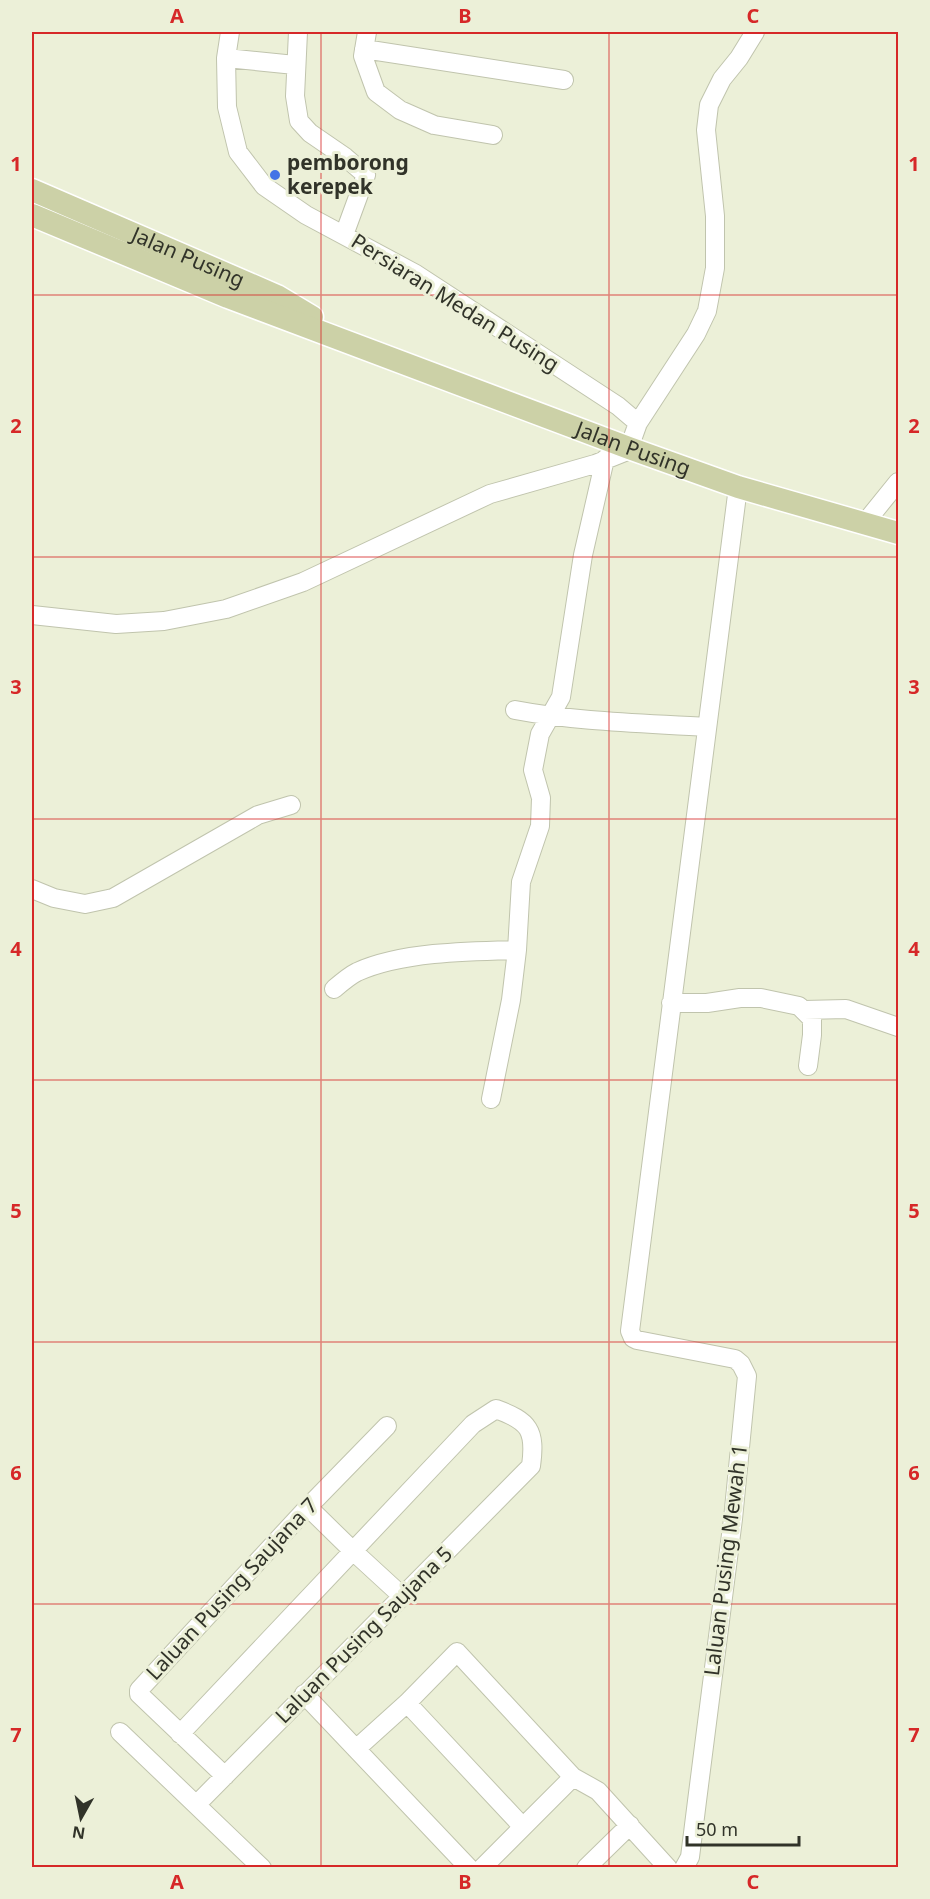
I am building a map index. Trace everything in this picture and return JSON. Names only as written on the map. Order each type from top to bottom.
[{"type":"main road","name":"Jalan Pusing","points":[[32,190],[277,296],[371,350]]},
{"type":"main road","name":"Jalan Pusing","points":[[32,215],[228,297],[629,448],[738,487],[898,533]]},
{"type":"street","name":"Persiaran Medan Pusing","points":[[230,32],[226,58],[227,107],[238,152],[264,186],[306,215],[416,274],[618,406],[638,423]]},
{"type":"street","points":[[298,32],[295,96],[299,121],[310,133],[345,157],[366,176],[344,234]]},
{"type":"street","points":[[32,617],[116,624],[164,621],[226,609],[303,582],[490,494],[595,464],[625,452],[629,448],[638,423],[696,334],[707,312],[715,268],[715,216],[706,130],[709,105],[722,79],[739,58],[755,32]]},
{"type":"street","points":[[493,135],[434,125],[400,110],[376,92],[363,56],[366,40],[564,80]]},
{"type":"street","points":[[226,58],[295,65]]},
{"type":"street","points":[[491,1100],[511,1000],[521,882],[540,826],[541,798],[533,770],[540,734],[561,697],[583,555],[605,459]]},
{"type":"street","points":[[864,524],[898,482]]},
{"type":"street","points":[[738,487],[671,1003],[707,1003],[740,998],[761,998],[798,1006],[812,1019],[808,1066]]},
{"type":"street","points":[[515,710],[550,717],[707,727]]},
{"type":"street","points":[[32,889],[54,898],[85,904],[113,898],[258,815],[291,805]]},
{"type":"street","points":[[334,988],[356,973],[391,962],[441,953],[517,950]]},
{"type":"street","name":"Laluan Pusing Mewah 1","points":[[671,1003],[630,1331],[633,1338],[735,1359],[741,1364],[747,1376],[733,1520],[690,1857],[684,1868]]},
{"type":"street","points":[[804,1010],[846,1009],[898,1027]]},
{"type":"street","name":"Laluan Pusing Saujana 5","points":[[197,1804],[531,1466],[534,1444],[525,1423],[496,1409],[473,1424],[353,1551]]},
{"type":"street","name":"Laluan Pusing Saujana 7","points":[[225,1776],[139,1694],[139,1690],[308,1507],[387,1426]]},
{"type":"street","points":[[308,1507],[402,1596]]},
{"type":"street","points":[[180,1734],[353,1551]]},
{"type":"street","points":[[356,1749],[407,1703],[458,1652],[573,1777],[598,1791],[668,1868]]},
{"type":"street","points":[[304,1695],[469,1868]]},
{"type":"street","points":[[407,1703],[523,1827]]},
{"type":"street","points":[[120,1732],[262,1868]]},
{"type":"street","points":[[482,1868],[573,1777]]},
{"type":"street","points":[[586,1868],[630,1825]]},
{"type":"place","name":"pemborong kerepek","points":[[275,175]]}]
